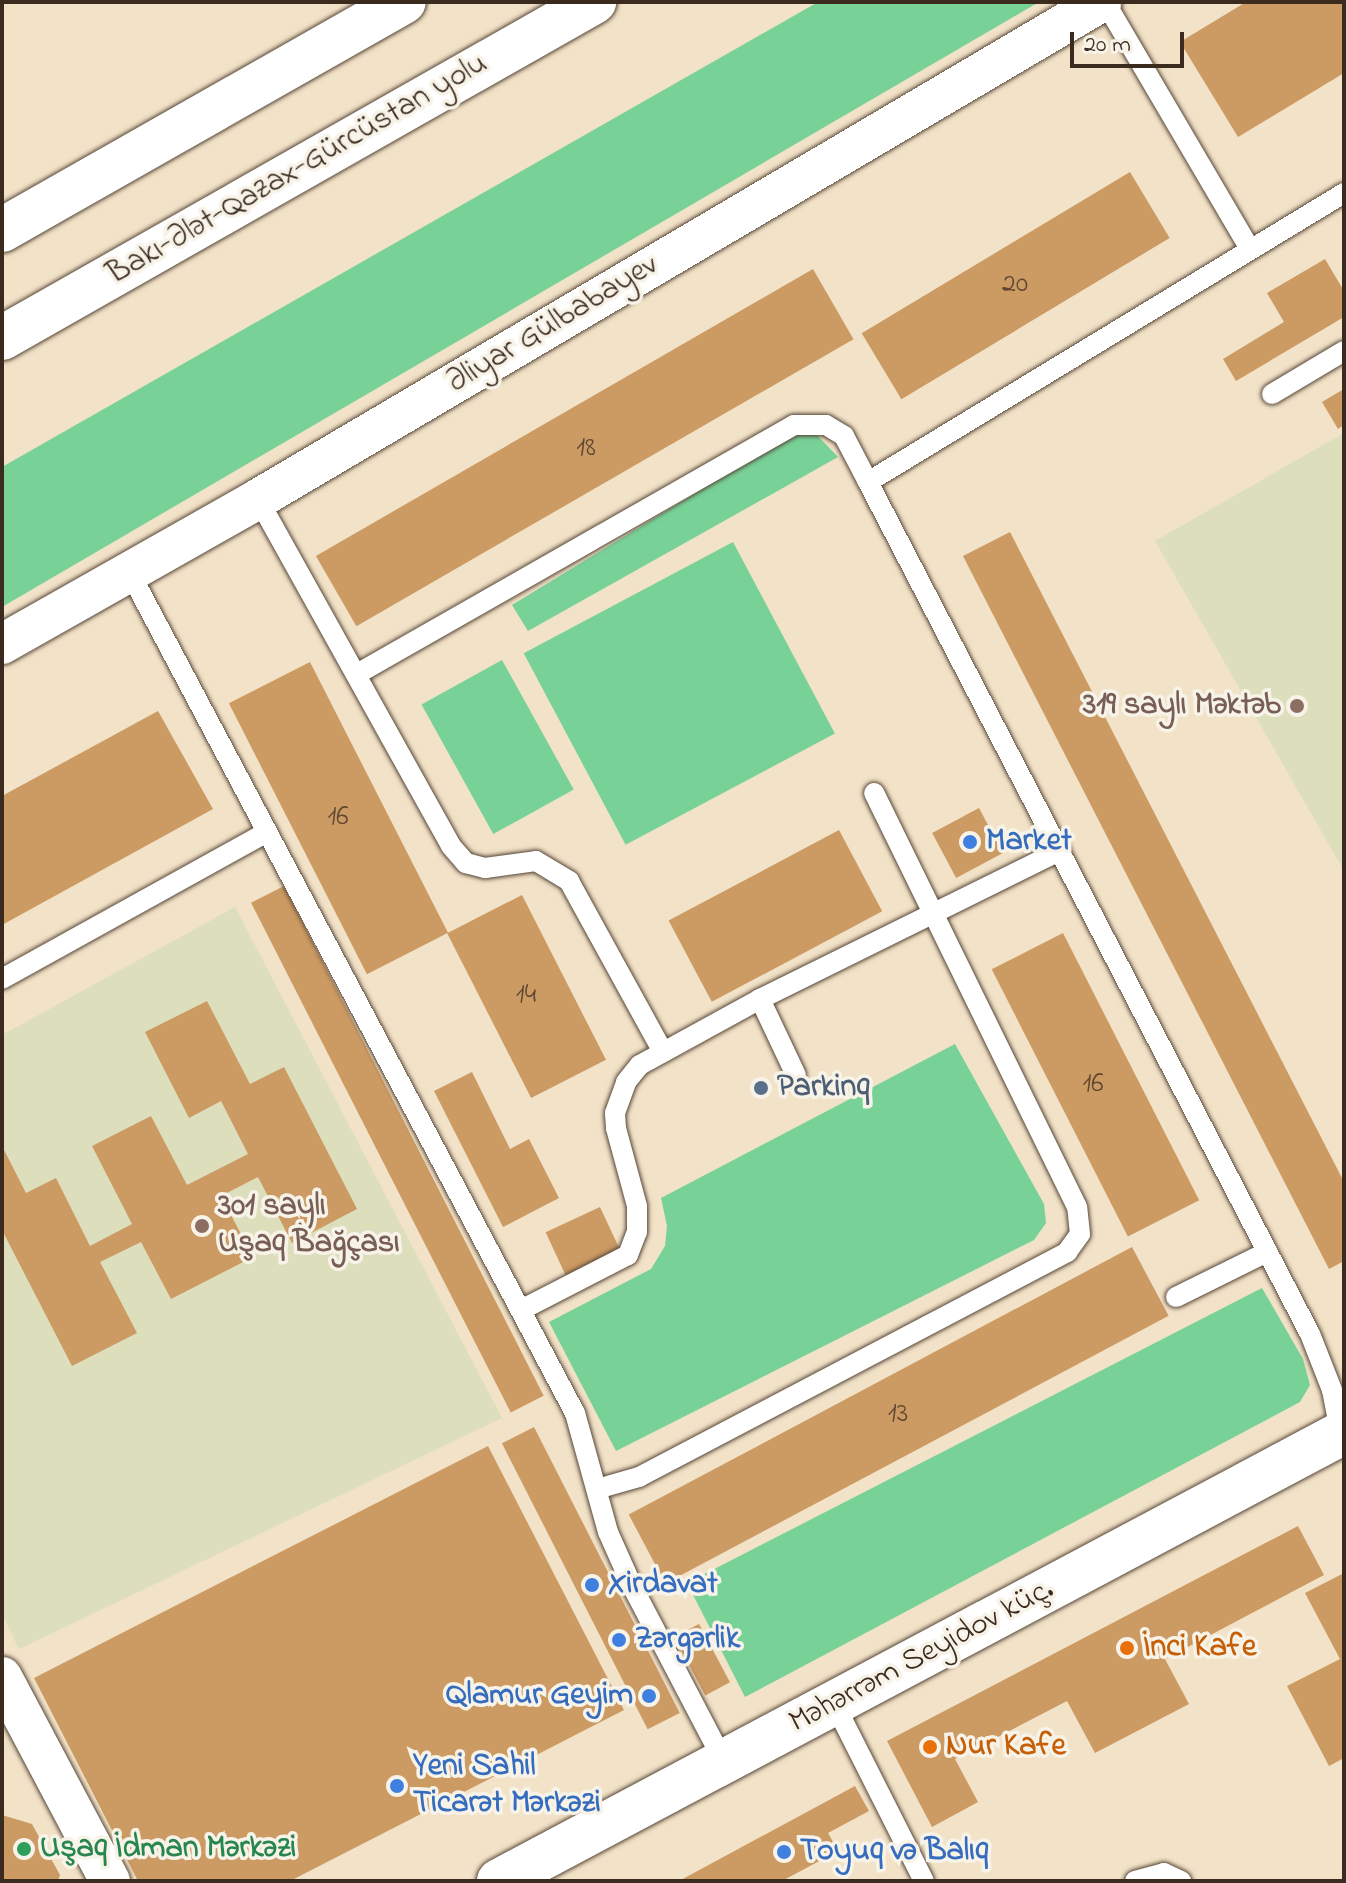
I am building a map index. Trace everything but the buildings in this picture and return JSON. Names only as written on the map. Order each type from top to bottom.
[{"type":"main road","points":[[2,230],[404,2]]},
{"type":"main road","name":"Bakı-Ələt-Qazax-Gürcüstan yolu","points":[[2,338],[594,2]]},
{"type":"main road","name":"Məhərrəm Seyidov küç.","points":[[499,1881],[1343,1438]]},
{"type":"street","name":"Əliyar Gülbabayev","points":[[2,644],[258,499],[1103,2]]},
{"type":"street","points":[[2,1678],[110,1881]]},
{"type":"lane","points":[[1103,2],[1250,249]]},
{"type":"lane","points":[[868,482],[1344,193]]},
{"type":"lane","points":[[1272,394],[1344,351]]},
{"type":"lane","points":[[357,674],[794,425],[826,425],[844,436],[1310,1334],[1332,1390],[1343,1438]]},
{"type":"lane","points":[[258,499],[451,846],[466,863],[485,868],[536,861],[569,881],[662,1050]]},
{"type":"lane","points":[[130,573],[575,1413],[608,1532],[632,1586],[724,1762]]},
{"type":"lane","points":[[597,1489],[639,1477],[1067,1252],[1080,1234],[1077,1207],[874,793]]},
{"type":"lane","points":[[2,979],[267,832]]},
{"type":"lane","points":[[521,1310],[628,1255],[637,1232],[637,1206],[615,1113],[626,1082],[640,1065],[662,1050],[760,999],[1060,851]]},
{"type":"lane","points":[[760,999],[796,1075]]},
{"type":"lane","points":[[1176,1297],[1267,1252]]},
{"type":"lane","points":[[834,1703],[924,1881]]},
{"type":"lane","points":[[1135,1881],[1164,1873],[1181,1881]]},
{"type":"shaded area","name":"319 saylı Məktəb","points":[[1344,433],[1344,871],[1155,541]]},
{"type":"shaded area","name":"301 saylı Uşaq Bağçası","points":[[235,907],[502,1418],[19,1649],[2,1614],[2,1035]]},
{"type":"green space","points":[[818,2],[1039,2],[2,607],[2,467]]},
{"type":"green space","points":[[799,434],[816,434],[838,457],[528,631],[512,605],[781,441]]},
{"type":"green space","points":[[733,542],[835,734],[626,845],[524,653]]},
{"type":"green space","points":[[502,660],[574,789],[493,834],[422,705]]},
{"type":"green space","points":[[955,1044],[1044,1204],[1046,1223],[1034,1240],[616,1451],[549,1322],[651,1269],[665,1246],[667,1226],[661,1198]]},
{"type":"green space","points":[[1262,1288],[1303,1359],[1310,1385],[1300,1402],[745,1697],[687,1583]]},
{"type":"place","name":"319 saylı Məktəb","points":[[1297,706]]},
{"type":"place","name":"Market","points":[[970,842]]},
{"type":"place","name":"Parkinq","points":[[761,1088]]},
{"type":"place","name":"301 saylı Uşaq Bağçası","points":[[202,1226]]},
{"type":"place","name":"Xirdavat","points":[[592,1585]]},
{"type":"place","name":"Zərgərlik","points":[[619,1640]]},
{"type":"place","name":"İnci Kafe","points":[[1127,1648]]},
{"type":"place","name":"Qlamur Geyim","points":[[649,1696]]},
{"type":"place","name":"Nur Kafe","points":[[930,1747]]},
{"type":"place","name":"Yeni Sahil Ticarət Mərkəzi","points":[[397,1786]]},
{"type":"place","name":"Uşaq İdman Mərkəzi","points":[[24,1849]]},
{"type":"place","name":"Toyuq və Balıq","points":[[784,1852]]}]
